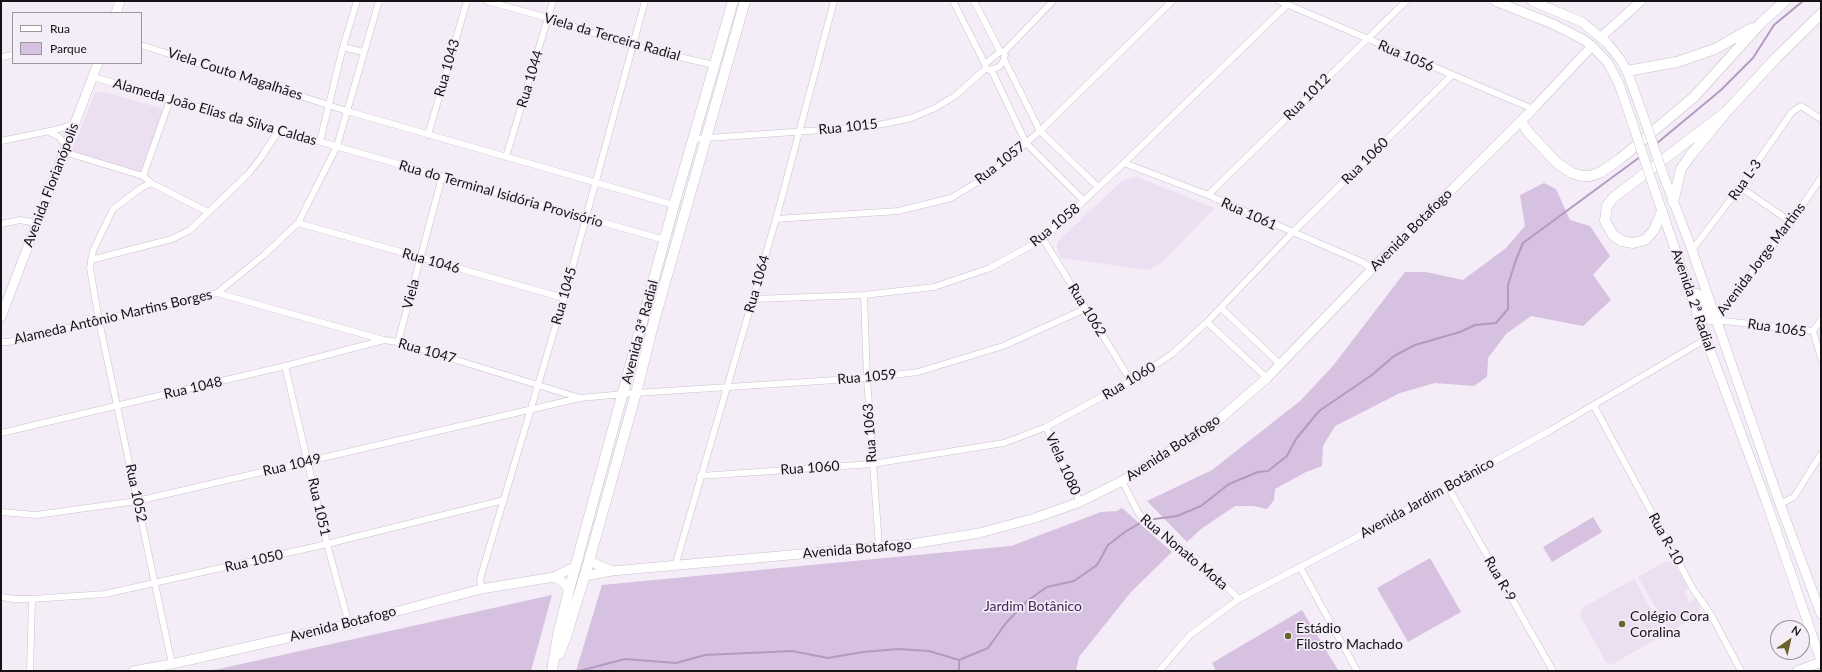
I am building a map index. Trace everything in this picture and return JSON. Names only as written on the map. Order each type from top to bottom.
[{"type":"main road","name":"Avenida 3ª Radial","points":[[553,668],[558,635],[569,590],[624,394],[674,205],[733,1]]},
{"type":"main road","name":"Avenida 3ª Radial","points":[[553,668],[566,638],[589,561],[636,393],[653,325],[745,1]]},
{"type":"main road","points":[[1521,121],[1528,132],[1557,163],[1572,173],[1590,176],[1601,172],[1620,159],[1694,97],[1761,23],[1785,1]]},
{"type":"main road","points":[[1673,202],[1681,169],[1727,111],[1777,57],[1821,14]]},
{"type":"main road","points":[[1627,71],[1677,62],[1715,49],[1761,23]]},
{"type":"main road","points":[[1662,210],[1654,230],[1645,240],[1633,243],[1617,239],[1609,231],[1605,221],[1607,206],[1613,198],[1727,111]]},
{"type":"main road","points":[[674,205],[683,204],[693,187]]},
{"type":"main road","points":[[653,325],[655,303],[670,247],[669,243],[665,240]]},
{"type":"street","points":[[116,12],[120,1]]},
{"type":"street","points":[[320,141],[342,47],[357,1]]},
{"type":"street","name":"Alameda Antônio Martins Borges","points":[[1,342],[8,342],[218,293],[264,255],[298,223],[337,146],[346,110],[379,1]]},
{"type":"street","name":"Rua 1043","points":[[428,135],[467,1]]},
{"type":"street","name":"Viela da Terceira Radial","points":[[487,1],[548,18],[632,46],[714,65]]},
{"type":"street","name":"Rua 1044","points":[[506,157],[553,1]]},
{"type":"street","name":"Rua 1045","points":[[482,589],[480,579],[564,298],[645,1]]},
{"type":"street","name":"Rua 1064","points":[[675,566],[776,219],[834,1]]},
{"type":"street","points":[[953,1],[1026,143],[1084,201]]},
{"type":"street","points":[[974,1],[1040,131],[1098,187]]},
{"type":"street","points":[[988,67],[1053,1]]},
{"type":"street","name":"Rua 1057","points":[[776,219],[898,211],[951,198],[986,177],[1040,131],[1172,1]]},
{"type":"street","name":"Rua 1056","points":[[1278,1],[1533,109]]},
{"type":"street","name":"Rua 1012","points":[[1208,195],[1406,1]]},
{"type":"street","name":"Avenida 2ª Radial","points":[[1495,1],[1553,24],[1584,40],[1592,46],[1608,63],[1619,84],[1706,339],[1765,498],[1821,662]]},
{"type":"street","name":"Avenida 2ª Radial","points":[[1532,1],[1582,22],[1602,38],[1620,59],[1627,71],[1673,202],[1692,250],[1780,504],[1821,614]]},
{"type":"street","points":[[1602,38],[1641,1]]},
{"type":"street","name":"Rua 1058","points":[[753,299],[864,295],[934,287],[990,268],[1043,238],[1124,163],[1287,5]]},
{"type":"street","name":"Viela Couto Magalhães","points":[[142,45],[328,104]]},
{"type":"street","name":"Avenida Botafogo","points":[[584,576],[612,571],[912,544],[979,533],[1035,518],[1080,502],[1122,481],[1216,423],[1266,378],[1372,268],[1533,109],[1592,46]]},
{"type":"street","points":[[342,47],[363,52]]},
{"type":"street","points":[[988,67],[999,67],[1002,54]]},
{"type":"street","points":[[1,57],[12,55]]},
{"type":"street","name":"Avenida Florianópolis","points":[[1,318],[3,309],[98,64]]},
{"type":"street","name":"Rua 1015","points":[[693,138],[865,127],[911,118],[935,108],[955,96],[988,67]]},
{"type":"street","name":"Rua 1060","points":[[700,476],[872,464],[1004,444],[1046,427],[1131,381],[1172,354],[1207,322],[1292,233],[1452,75]]},
{"type":"street","name":"Alameda João Elias da Silva Caldas","points":[[93,77],[337,146]]},
{"type":"street","points":[[143,176],[170,100]]},
{"type":"street","points":[[328,104],[428,135],[674,205]]},
{"type":"street","name":"Rua L-3","points":[[1692,250],[1740,187],[1796,108],[1801,106],[1821,119]]},
{"type":"street","points":[[1,141],[74,124]]},
{"type":"street","points":[[151,183],[141,188],[113,209],[93,251],[91,260],[181,235],[190,230],[248,174],[279,130]]},
{"type":"street","points":[[47,131],[59,137],[65,149],[143,176],[151,183],[208,212]]},
{"type":"street","name":"Rua do Terminal Isidória Provisório","points":[[337,146],[665,240]]},
{"type":"street","name":"Rua 1061","points":[[1124,163],[1208,195],[1292,233],[1362,262],[1372,268]]},
{"type":"street","name":"Viela","points":[[398,342],[442,177]]},
{"type":"street","name":"Avenida Jorge Martins","points":[[1715,320],[1791,222],[1821,178]]},
{"type":"street","points":[[1740,187],[1791,222]]},
{"type":"street","points":[[1,224],[20,220],[36,223]]},
{"type":"street","name":"Rua 1046","points":[[298,223],[564,298]]},
{"type":"street","name":"Rua 1062","points":[[1043,238],[1085,309],[1131,381]]},
{"type":"street","name":"Rua 1052","points":[[91,260],[90,268],[99,321],[156,583],[172,664]]},
{"type":"street","points":[[1690,291],[1698,294],[1707,319],[1715,320]]},
{"type":"street","name":"Rua 1047","points":[[218,293],[384,340],[398,342],[580,398],[636,393]]},
{"type":"street","name":"Rua 1063","points":[[864,295],[872,464],[879,547]]},
{"type":"street","points":[[1221,308],[1280,364]]},
{"type":"street","name":"Rua 1059","points":[[636,393],[867,378],[918,372],[1003,346],[1085,309]]},
{"type":"street","name":"Rua 1065","points":[[1715,320],[1813,332],[1821,358]]},
{"type":"street","points":[[1813,332],[1821,320]]},
{"type":"street","points":[[1207,322],[1266,378]]},
{"type":"street","name":"Avenida Jardim Botânico","points":[[1159,671],[1190,635],[1239,599],[1448,487],[1594,406],[1706,339]]},
{"type":"street","name":"Rua 1048","points":[[1,433],[285,366],[384,340]]},
{"type":"street","name":"Rua 1051","points":[[285,366],[327,544],[349,624]]},
{"type":"street","name":"Rua 1049","points":[[1,512],[36,515],[137,501],[580,398]]},
{"type":"street","name":"Rua R-10","points":[[1594,406],[1693,589],[1710,613],[1741,671]]},
{"type":"street","name":"Viela 1080","points":[[1046,427],[1080,502]]},
{"type":"street","points":[[1780,504],[1794,497],[1821,454]]},
{"type":"street","name":"Rua Nonato Mota","points":[[1122,481],[1139,514],[1155,529],[1203,564],[1239,599]]},
{"type":"street","name":"Rua R-9","points":[[1448,487],[1552,671]]},
{"type":"street","name":"Rua 1050","points":[[1,597],[32,599],[105,594],[327,544],[504,500]]},
{"type":"street","name":"Avenida Botafogo","points":[[589,561],[612,571]]},
{"type":"street","name":"Avenida Botafogo","points":[[133,671],[172,664],[349,624],[482,589],[554,577],[576,566]]},
{"type":"street","points":[[1300,567],[1357,671]]},
{"type":"street","points":[[554,577],[563,582],[569,590]]},
{"type":"street","points":[[30,671],[32,599]]},
{"type":"street","points":[[1797,671],[1821,662]]},
{"type":"shaded area","points":[[104,92],[161,108],[164,114],[144,169],[139,172],[74,153],[72,150],[95,93]]},
{"type":"shaded area","points":[[1137,177],[1215,208],[1162,262],[1149,270],[1062,258],[1057,251],[1057,243],[1062,237],[1122,181]]},
{"type":"shaded area","points":[[1666,561],[1674,563],[1688,588],[1685,592],[1689,602],[1695,599],[1700,607],[1698,615],[1670,632],[1638,577]]},
{"type":"shaded area","name":"Colégio Cora Coralina","points":[[1634,579],[1665,634],[1611,665],[1606,662],[1580,615],[1582,608]]},
{"type":"green space","points":[[1544,183],[1556,189],[1570,220],[1590,226],[1610,256],[1593,275],[1611,300],[1583,326],[1531,316],[1506,334],[1488,358],[1487,377],[1474,386],[1435,383],[1400,393],[1335,426],[1323,446],[1322,466],[1306,472],[1275,489],[1274,500],[1267,509],[1253,506],[1235,506],[1201,529],[1187,542],[1147,501],[1212,470],[1300,401],[1332,367],[1405,272],[1426,272],[1463,280],[1506,248],[1525,226],[1520,195]]},
{"type":"green space","name":"Jardim Botânico","points":[[1122,508],[1172,552],[1131,592],[1079,657],[1076,671],[576,671],[602,585],[1011,546],[1101,512],[1117,511]]},
{"type":"green space","points":[[1593,517],[1602,532],[1552,562],[1543,547]]},
{"type":"green space","points":[[1430,558],[1461,612],[1408,642],[1377,588]]},
{"type":"green space","points":[[552,595],[531,671],[205,671],[219,669]]},
{"type":"green space","name":"Estádio Filostro Machado","points":[[1302,610],[1338,670],[1216,671],[1212,663]]},
{"type":"waterway","points":[[1656,144],[1721,90],[1753,58],[1774,25],[1803,1]]},
{"type":"waterway","points":[[1154,519],[1177,516],[1201,506],[1229,484],[1258,472],[1268,471],[1287,456],[1296,439],[1319,411],[1372,375],[1394,356],[1415,345],[1460,332],[1475,325],[1496,323],[1508,309],[1508,285],[1523,243],[1640,157]]},
{"type":"waterway","points":[[579,671],[625,659],[676,663],[705,655],[792,651],[828,658],[863,652],[898,649],[929,651],[959,660],[988,648],[1006,623],[1027,601],[1047,587],[1074,581],[1097,565],[1108,545],[1143,521]]},
{"type":"waterway","points":[[959,660],[959,671]]},
{"type":"place","name":"Colégio Cora Coralina","points":[[1622,624]]},
{"type":"place","name":"Estádio Filostro Machado","points":[[1288,636]]}]
